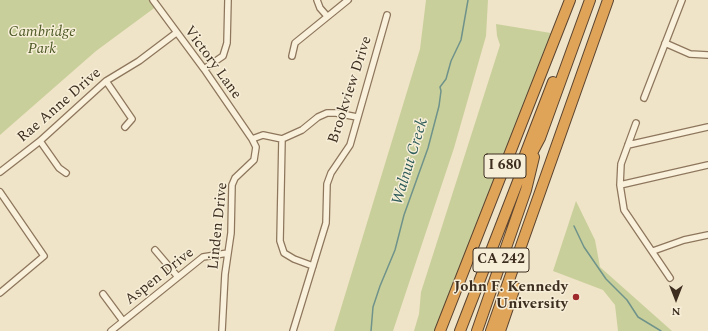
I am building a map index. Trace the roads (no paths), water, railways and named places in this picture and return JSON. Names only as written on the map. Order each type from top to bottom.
[{"type":"highway","name":"I 680","points":[[440,331],[570,0]]},
{"type":"highway","name":"I 680","points":[[520,176],[523,155],[583,0]]},
{"type":"highway","name":"I 680","points":[[460,331],[520,176],[540,138],[590,0]]},
{"type":"highway","points":[[491,331],[608,0]]},
{"type":"highway","name":"CA 242","points":[[477,331],[526,190],[540,138]]},
{"type":"highway","points":[[500,331],[527,252],[539,210],[544,183]]},
{"type":"street","name":"Victory Lane","points":[[153,0],[204,69],[252,139]]},
{"type":"street","points":[[204,69],[223,56],[227,43],[228,0]]},
{"type":"street","points":[[317,0],[320,8],[327,16]]},
{"type":"street","points":[[292,56],[295,43],[348,0]]},
{"type":"street","points":[[644,98],[682,0]]},
{"type":"street","name":"Brookview Drive","points":[[293,331],[326,223],[327,184],[331,173],[350,145],[387,15]]},
{"type":"street","name":"Rae Anne Drive","points":[[0,172],[40,141],[106,81],[140,61],[176,33]]},
{"type":"street","points":[[665,43],[690,54],[708,55]]},
{"type":"street","points":[[106,81],[132,119],[125,128]]},
{"type":"street","points":[[252,139],[263,135],[282,139],[302,130],[318,117],[327,113],[357,117]]},
{"type":"street","points":[[636,123],[621,164],[620,185],[624,210],[670,278]]},
{"type":"street","points":[[628,145],[708,127]]},
{"type":"street","name":"Linden Drive","points":[[222,331],[232,185],[235,178],[254,160],[256,148],[252,139]]},
{"type":"street","points":[[282,139],[280,241],[284,253],[294,259],[313,266]]},
{"type":"street","points":[[40,141],[59,168],[66,173]]},
{"type":"street","points":[[620,185],[708,165]]},
{"type":"street","points":[[0,192],[44,256],[0,293]]},
{"type":"street","points":[[653,251],[684,240],[708,235]]},
{"type":"street","points":[[155,250],[178,277]]},
{"type":"street","name":"Aspen Drive","points":[[111,331],[203,257],[228,253]]},
{"type":"street","points":[[103,294],[123,321]]},
{"type":"waterway","name":"Walnut Creek","points":[[371,331],[373,307],[395,250],[404,215],[428,148],[439,106],[441,91],[440,87],[446,79],[451,61],[461,40],[468,0]]},
{"type":"waterway","points":[[574,226],[584,247],[606,279],[627,300],[638,317],[661,331]]},
{"type":"place","name":"John F. Kennedy University","points":[[576,297]]},
{"type":"park label","name":"Cambridge Park","points":[[42,42]]}]
